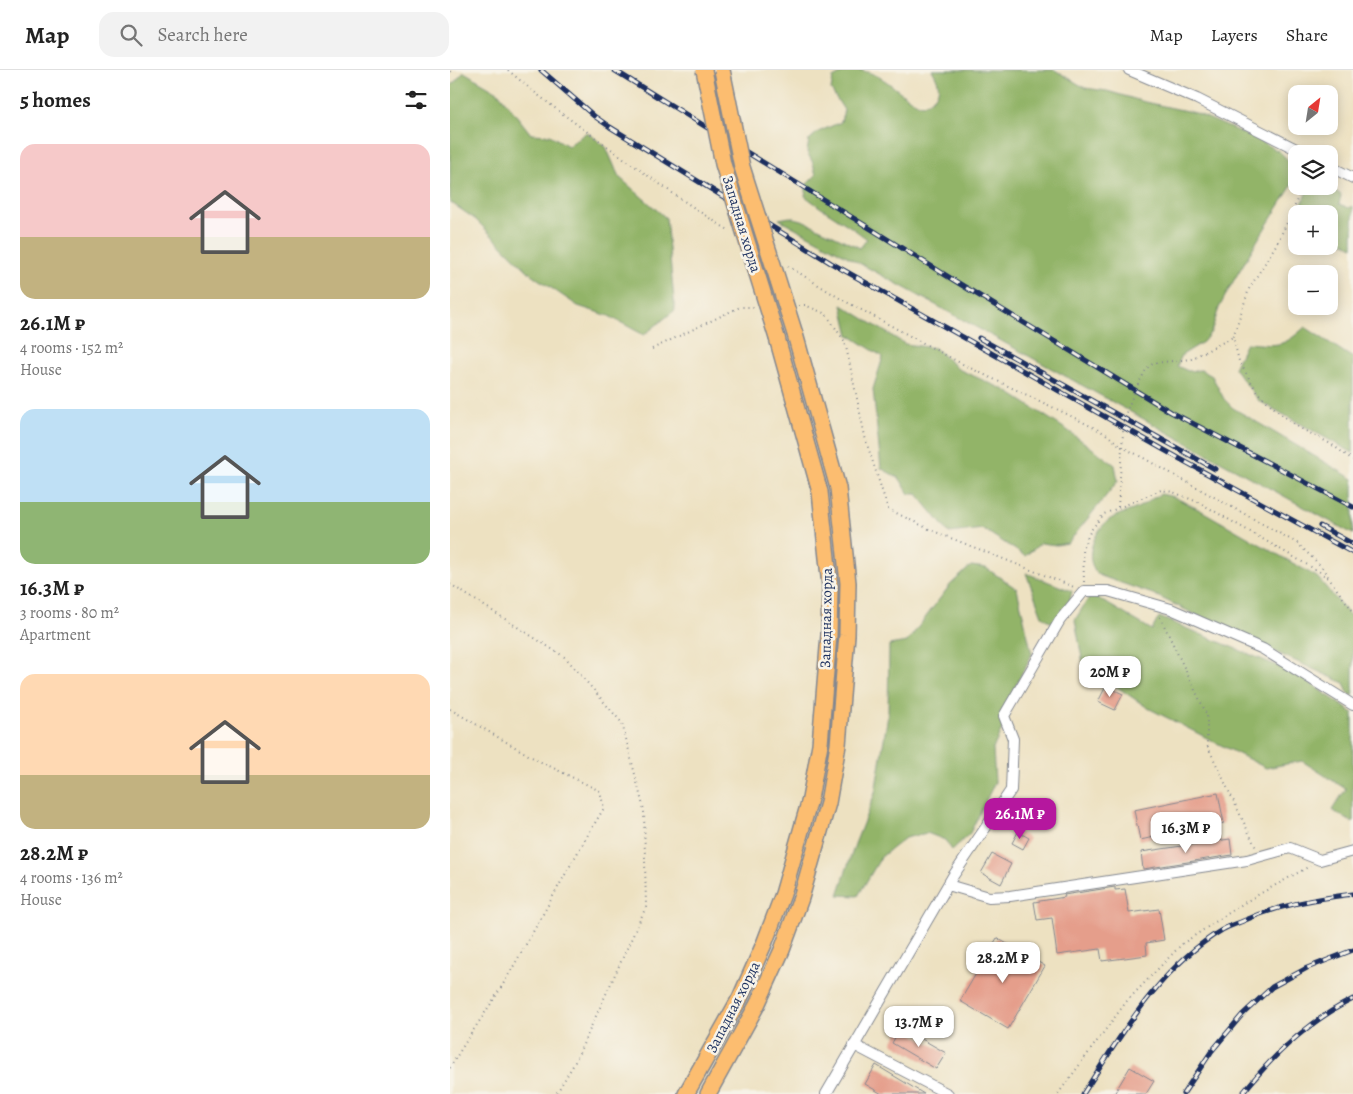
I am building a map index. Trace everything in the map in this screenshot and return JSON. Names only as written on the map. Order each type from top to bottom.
[{"type":"highway","name":"Западная хорда","points":[[686,1094],[740,998],[764,944],[782,894],[810,799],[820,744],[829,635],[830,596],[820,492],[777,338],[723,164],[704,70]]},
{"type":"highway","name":"Западная хорда","points":[[708,1094],[757,1006],[782,950],[801,898],[828,803],[838,745],[847,636],[848,583],[838,488],[795,334],[742,167],[722,70]]},
{"type":"street","points":[[1128,70],[1197,99],[1288,145]]},
{"type":"street","points":[[1338,170],[1353,178]]},
{"type":"street","points":[[826,1094],[948,885],[1011,790],[1013,739],[1004,716],[1060,620],[1084,591],[1108,591],[1170,608],[1263,649],[1353,705]]},
{"type":"street","points":[[948,885],[988,897],[1010,896],[1247,860],[1290,848],[1320,860],[1353,851]]},
{"type":"street","points":[[854,1045],[948,1094]]},
{"type":"path","points":[[508,70],[558,112],[730,232]]},
{"type":"path","points":[[1298,195],[1294,209],[1276,246],[1249,289],[1233,337],[1239,361],[1257,392],[1281,414],[1298,426],[1331,444],[1353,460]]},
{"type":"path","points":[[783,264],[841,299],[966,366],[1106,434],[1122,447],[1297,543],[1321,566],[1353,611]]},
{"type":"path","points":[[796,305],[805,305],[826,314],[845,342],[866,441],[888,509],[934,531],[1084,591],[1083,547],[1091,530],[1104,514],[1161,490],[1174,492],[1200,503],[1320,572],[1330,580]]},
{"type":"path","points":[[652,349],[740,307],[758,307]]},
{"type":"path","points":[[1118,507],[1124,418],[1135,390],[1148,368],[1154,363],[1191,359],[1233,337]]},
{"type":"path","points":[[450,584],[566,658],[622,723],[644,810],[646,907],[574,1064],[556,1094]]},
{"type":"path","points":[[1154,604],[1207,715],[1207,745],[1260,857]]},
{"type":"path","points":[[450,709],[537,760],[600,791],[604,808],[508,976],[450,1068]]},
{"type":"path","points":[[1058,1094],[1126,1002],[1182,944],[1247,901],[1320,860]]},
{"type":"green space","points":[[857,70],[876,75],[905,96],[922,105],[933,99],[938,91],[938,82],[932,70],[1055,70],[1085,88],[1107,91],[1145,102],[1196,113],[1258,140],[1280,152],[1288,160],[1288,192],[1230,287],[1219,308],[1211,332],[1203,342],[1182,355],[1177,366],[1188,371],[1201,370],[1212,376],[1224,399],[1233,408],[1353,479],[1353,534],[779,219],[790,217],[802,220],[860,248],[867,239],[805,196],[807,184],[816,175],[813,163],[807,152],[809,140],[818,132],[841,122],[844,110],[831,90],[833,78],[844,72]]},
{"type":"green space","points":[[464,72],[498,92],[531,134],[550,135],[568,146],[587,132],[606,147],[619,177],[666,218],[675,310],[644,335],[609,316],[578,306],[532,275],[475,219],[450,202],[450,87]]},
{"type":"green space","points":[[1338,193],[1341,195],[1339,204],[1349,208],[1353,206],[1353,247],[1338,240],[1338,205],[1302,205],[1305,195],[1338,195]]},
{"type":"green space","points":[[842,305],[905,344],[935,348],[958,369],[1005,390],[1067,430],[1115,465],[1118,481],[1068,543],[1056,545],[1041,543],[1025,556],[983,529],[949,533],[917,494],[909,494],[900,479],[881,468],[873,389],[883,357],[849,335]]},
{"type":"green space","points":[[1305,327],[1353,358],[1353,453],[1259,401],[1234,368],[1246,343],[1278,344],[1290,339]]},
{"type":"green space","points":[[1161,494],[1174,497],[1202,511],[1317,577],[1353,619],[1353,696],[1348,693],[1344,683],[1153,594],[1101,576],[1095,570],[1092,563],[1091,548],[1103,525],[1109,520],[1137,508]]},
{"type":"green space","points":[[971,566],[986,568],[1017,589],[1032,654],[1008,701],[1004,724],[993,749],[995,782],[970,833],[952,850],[945,840],[927,833],[905,838],[881,857],[858,896],[838,895],[875,793],[888,715],[889,645],[907,642],[950,585]]},
{"type":"green space","points":[[1026,573],[1072,591],[1068,607],[1052,623],[1042,616]]},
{"type":"green space","points":[[1091,594],[1152,630],[1159,617],[1297,674],[1353,713],[1353,823],[1332,810],[1346,789],[1302,761],[1266,768],[1148,708],[1083,664],[1075,620]]},
{"type":"building","points":[[1106,686],[1123,694],[1115,710],[1098,702]]},
{"type":"building","points":[[1218,793],[1224,823],[1140,840],[1134,810]]},
{"type":"building","points":[[1018,832],[1029,838],[1023,849],[1012,843]]},
{"type":"building","points":[[1230,839],[1232,855],[1143,869],[1141,852]]},
{"type":"building","points":[[992,854],[1011,864],[1001,884],[981,873]]},
{"type":"building","points":[[1115,887],[1115,890],[1125,889],[1129,913],[1159,909],[1164,940],[1146,943],[1147,955],[1102,961],[1100,949],[1057,955],[1052,918],[1037,920],[1034,902]]},
{"type":"building","points":[[997,938],[1045,966],[1008,1029],[960,1001]]},
{"type":"building","points":[[901,1027],[946,1053],[936,1069],[892,1043]]},
{"type":"building","points":[[876,1065],[924,1094],[882,1094],[865,1084]]},
{"type":"building","points":[[1130,1067],[1154,1081],[1146,1094],[1114,1094]]},
{"type":"railway","points":[[541,70],[594,116],[610,127],[831,263],[1182,460],[1353,553]]},
{"type":"railway","points":[[614,70],[1171,412],[1353,507]]},
{"type":"railway","points":[[979,338],[1215,469]]},
{"type":"railway","points":[[1320,526],[1353,544]]},
{"type":"railway","points":[[1083,1094],[1127,1026],[1144,1004],[1179,963],[1200,945],[1227,927],[1256,915],[1283,907],[1353,894]]},
{"type":"railway","points":[[1183,1094],[1211,1052],[1242,1015],[1272,987],[1307,968],[1353,950]]},
{"type":"railway","points":[[1242,1094],[1292,1040],[1321,1018],[1353,999]]}]
